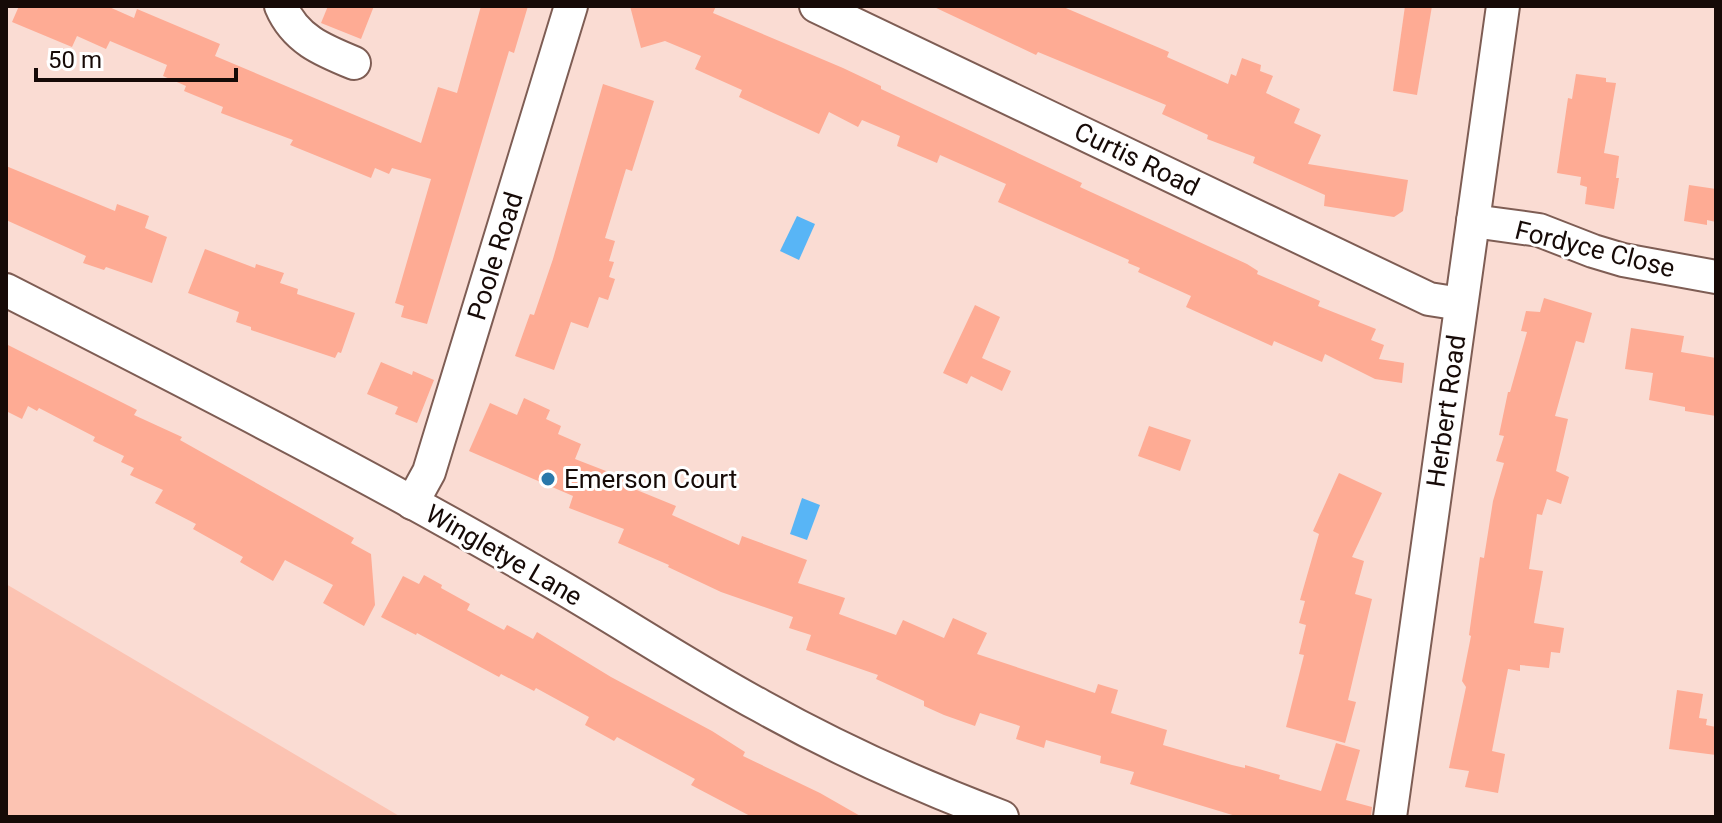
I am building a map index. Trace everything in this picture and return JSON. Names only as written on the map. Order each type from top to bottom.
[{"type":"street","points":[[281,6],[287,21],[315,47],[354,63]]},
{"type":"street","name":"Poole Road","points":[[412,503],[429,472],[571,6]]},
{"type":"street","name":"Curtis Road","points":[[816,6],[1429,299],[1461,304]]},
{"type":"street","name":"Herbert Road","points":[[1390,817],[1503,6]]},
{"type":"street","name":"Fordyce Close","points":[[1473,221],[1539,230],[1623,260],[1716,277]]},
{"type":"street","name":"Wingletye Lane","points":[[6,290],[412,503],[548,579],[759,705],[901,775],[1002,817]]},
{"type":"shaded area","points":[[6,584],[401,817],[6,817]]},
{"type":"water","points":[[797,216],[815,224],[799,260],[780,251]]},
{"type":"water","points":[[802,498],[820,505],[807,540],[790,534]]},
{"type":"building","points":[[19,6],[107,6],[134,18],[137,9],[220,44],[215,56],[421,143],[438,87],[457,93],[481,6],[528,6],[514,53],[509,51],[427,324],[401,317],[404,306],[395,303],[431,179],[392,168],[389,174],[375,168],[371,178],[290,145],[293,140],[221,113],[223,107],[184,91],[186,86],[163,76],[167,65],[110,41],[106,49],[77,36],[72,47],[12,22]]},
{"type":"building","points":[[328,6],[374,6],[361,39],[321,23]]},
{"type":"building","points":[[630,6],[716,6],[713,13],[843,68],[881,86],[881,89],[1082,183],[1080,187],[1247,264],[1258,271],[1257,274],[1320,301],[1318,306],[1376,329],[1371,340],[1384,345],[1379,359],[1404,363],[1402,383],[1375,379],[1325,354],[1322,362],[1274,341],[1272,346],[1186,307],[1191,296],[1138,272],[1140,268],[1128,263],[1129,260],[998,202],[1006,184],[940,155],[937,163],[897,146],[900,136],[862,120],[858,127],[829,112],[819,134],[739,97],[742,90],[695,69],[701,56],[665,41],[641,48]]},
{"type":"building","points":[[932,6],[1061,6],[1169,52],[1167,57],[1228,84],[1231,74],[1236,76],[1242,58],[1261,65],[1260,71],[1273,76],[1266,93],[1300,109],[1294,123],[1321,135],[1308,164],[1408,180],[1403,211],[1394,217],[1324,206],[1325,195],[1253,163],[1255,157],[1207,139],[1208,135],[1162,114],[1166,105],[1038,52],[1036,55]]},
{"type":"building","points":[[1405,6],[1432,6],[1417,95],[1393,91]]},
{"type":"building","points":[[1576,74],[1606,78],[1606,82],[1616,83],[1604,153],[1619,156],[1614,209],[1585,204],[1587,187],[1580,185],[1581,177],[1557,173],[1568,98],[1572,99]]},
{"type":"building","points":[[603,84],[654,101],[632,171],[626,169],[605,238],[615,241],[609,261],[614,262],[609,277],[615,279],[608,300],[599,297],[588,328],[571,322],[554,370],[515,356],[530,314],[534,315],[553,259]]},
{"type":"building","points":[[6,166],[115,211],[117,204],[149,216],[145,228],[167,237],[152,283],[106,267],[104,270],[83,263],[86,256],[6,220]]},
{"type":"building","points":[[1689,185],[1716,189],[1716,222],[1707,220],[1707,225],[1684,221]]},
{"type":"building","points":[[205,249],[255,268],[256,264],[284,273],[280,283],[298,289],[297,294],[355,313],[341,353],[338,352],[335,358],[251,330],[251,327],[236,322],[239,312],[188,293]]},
{"type":"building","points":[[1544,298],[1592,313],[1584,343],[1576,341],[1555,416],[1568,419],[1556,471],[1569,477],[1561,504],[1547,499],[1542,515],[1537,514],[1529,569],[1543,571],[1534,623],[1564,628],[1560,653],[1551,652],[1549,668],[1520,665],[1520,671],[1508,669],[1492,751],[1505,754],[1498,793],[1465,787],[1469,771],[1449,768],[1466,687],[1462,681],[1471,636],[1480,557],[1484,558],[1493,501],[1504,463],[1496,461],[1504,436],[1499,435],[1508,392],[1527,332],[1521,331],[1526,311],[1540,312]]},
{"type":"building","points":[[975,305],[1000,317],[982,358],[1011,371],[1002,391],[971,376],[967,384],[943,373]]},
{"type":"building","points":[[1631,328],[1684,336],[1681,352],[1716,358],[1716,416],[1649,400],[1653,373],[1625,369]]},
{"type":"building","points":[[6,344],[137,410],[134,415],[182,437],[180,440],[354,538],[351,543],[371,554],[375,605],[364,626],[323,603],[333,585],[285,560],[273,581],[240,562],[243,557],[193,529],[196,524],[155,503],[163,490],[130,475],[134,468],[121,462],[124,456],[93,441],[95,437],[39,408],[37,411],[28,406],[22,419],[6,411]]},
{"type":"building","points":[[381,362],[434,380],[417,423],[395,414],[398,407],[367,394]]},
{"type":"building","points":[[524,398],[550,410],[546,419],[561,426],[558,434],[581,444],[575,459],[624,478],[622,484],[676,506],[672,515],[739,545],[742,536],[807,560],[798,583],[845,598],[839,614],[896,635],[903,620],[944,638],[953,618],[987,633],[977,654],[1095,693],[1098,684],[1118,690],[1111,713],[1167,730],[1163,745],[1280,775],[1279,779],[1321,791],[1336,743],[1360,750],[1346,800],[1372,807],[1371,817],[1239,817],[1130,784],[1134,772],[1100,763],[1101,756],[1046,740],[1044,748],[1016,739],[1020,726],[980,713],[975,726],[944,715],[924,706],[924,701],[876,679],[878,675],[806,650],[811,635],[789,628],[793,617],[721,592],[618,543],[624,529],[569,508],[573,496],[469,451],[490,403],[517,415]]},
{"type":"building","points":[[1149,426],[1191,440],[1180,471],[1138,456]]},
{"type":"building","points":[[1339,473],[1382,493],[1352,557],[1364,561],[1355,594],[1372,599],[1348,700],[1356,702],[1345,743],[1286,727],[1304,655],[1299,654],[1306,625],[1299,623],[1305,601],[1300,600],[1319,534],[1313,531]]},
{"type":"building","points":[[424,575],[470,604],[467,610],[504,630],[507,625],[533,639],[537,632],[611,677],[712,731],[745,752],[743,756],[862,817],[752,817],[691,785],[695,779],[617,737],[614,741],[585,725],[589,717],[536,688],[534,691],[501,674],[499,677],[381,617],[403,576],[419,584]]},
{"type":"building","points":[[1677,690],[1703,694],[1699,718],[1707,719],[1706,725],[1716,727],[1716,755],[1669,749]]},
{"type":"place","name":"Emerson Court","points":[[548,479]]}]
